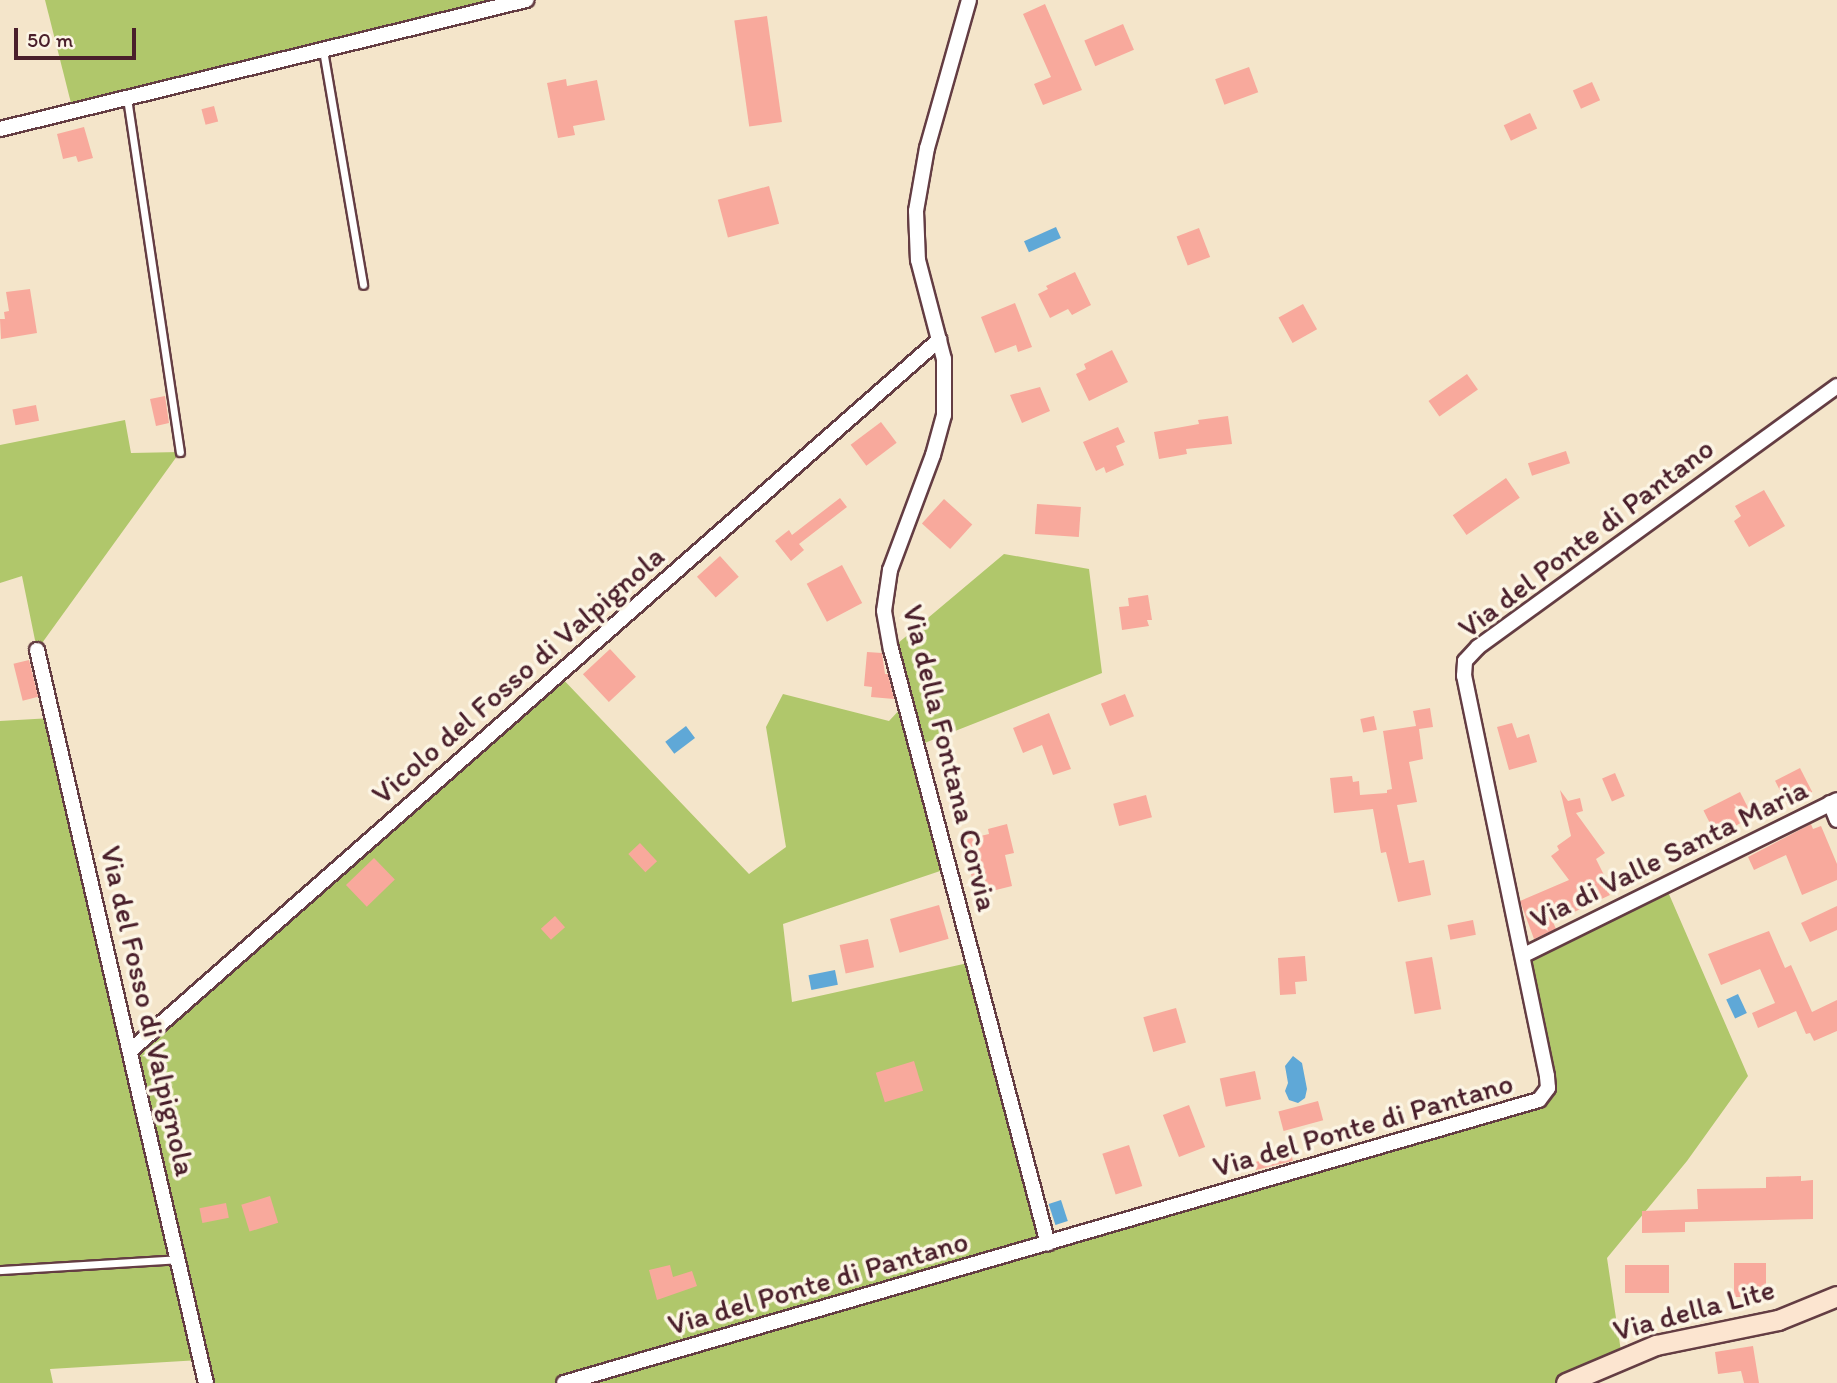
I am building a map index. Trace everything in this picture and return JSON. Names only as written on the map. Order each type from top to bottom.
[{"type":"street","points":[[0,129],[526,0]]},
{"type":"street","name":"Via della Fontana Corvia","points":[[970,0],[927,148],[916,211],[918,260],[946,378],[943,421],[931,462],[890,570],[884,617],[1048,1244]]},
{"type":"street","name":"Vicolo del Fosso di Valpignola","points":[[131,1050],[939,340]]},
{"type":"street","name":"Via del Ponte di Pantano","points":[[564,1383],[1539,1100],[1546,1093],[1548,1082],[1524,955],[1464,676],[1465,661],[1478,647],[1837,386]]},
{"type":"street","name":"Via del Fosso di Valpignola","points":[[37,650],[206,1383]]},
{"type":"street","points":[[1834,802],[1837,820]]},
{"type":"street","name":"Via di Valle Santa Maria","points":[[1524,955],[1834,802]]},
{"type":"street","name":"Via della Lite","points":[[1566,1383],[1649,1348],[1778,1320],[1837,1296]]},
{"type":"lane","points":[[323,50],[363,285]]},
{"type":"lane","points":[[127,97],[180,452]]},
{"type":"lane","points":[[0,1270],[178,1259]]},
{"type":"green space","points":[[45,0],[526,0],[73,111]]},
{"type":"green space","points":[[125,420],[131,453],[180,452],[37,650],[22,576],[0,583],[0,445]]},
{"type":"green space","points":[[1004,554],[1089,569],[1102,673],[917,746],[949,868],[783,924],[792,1002],[977,961],[1048,1244],[1543,1097],[1524,955],[1665,885],[1748,1076],[1687,1161],[1607,1258],[1622,1358],[1567,1383],[206,1383],[200,1360],[50,1369],[53,1383],[0,1383],[0,721],[52,718],[131,1049],[558,674],[749,874],[786,847],[766,727],[783,694],[889,721],[905,704],[891,649]]},
{"type":"water","points":[[1056,227],[1061,238],[1029,252],[1024,241]]},
{"type":"water","points":[[686,726],[695,738],[674,754],[665,742]]},
{"type":"water","points":[[835,970],[838,985],[811,990],[808,975]]},
{"type":"water","points":[[1738,994],[1747,1013],[1735,1019],[1726,999]]},
{"type":"water","points":[[1293,1056],[1302,1063],[1307,1089],[1305,1098],[1298,1103],[1289,1100],[1285,1091],[1288,1083],[1285,1066]]},
{"type":"water","points":[[1061,1200],[1068,1221],[1055,1225],[1049,1204]]},
{"type":"building","points":[[1045,4],[1082,90],[1043,105],[1034,84],[1051,77],[1023,14]]},
{"type":"building","points":[[767,16],[782,122],[749,127],[734,21]]},
{"type":"building","points":[[1123,24],[1134,50],[1095,66],[1084,40]]},
{"type":"building","points":[[1249,67],[1258,92],[1224,105],[1215,79]]},
{"type":"building","points":[[566,79],[567,86],[597,80],[605,120],[573,126],[575,135],[558,138],[547,83]]},
{"type":"building","points":[[1592,82],[1600,100],[1581,109],[1573,91]]},
{"type":"building","points":[[214,106],[218,121],[206,125],[201,109]]},
{"type":"building","points":[[1530,113],[1537,128],[1511,141],[1504,125]]},
{"type":"building","points":[[84,127],[93,158],[78,162],[76,156],[63,159],[57,134]]},
{"type":"building","points":[[769,186],[779,224],[728,237],[718,200]]},
{"type":"building","points":[[1199,228],[1210,257],[1188,266],[1177,237]]},
{"type":"building","points":[[1075,272],[1091,305],[1072,315],[1068,309],[1050,318],[1038,294],[1048,289],[1046,286]]},
{"type":"building","points":[[30,289],[37,333],[1,339],[0,319],[5,319],[4,312],[9,311],[6,292]]},
{"type":"building","points":[[1015,303],[1032,347],[1018,352],[1016,345],[995,353],[981,317]]},
{"type":"building","points":[[1303,304],[1317,329],[1293,343],[1279,318]]},
{"type":"building","points":[[1112,350],[1128,382],[1089,401],[1076,374],[1086,369],[1084,364]]},
{"type":"building","points":[[1467,374],[1478,390],[1439,417],[1428,401]]},
{"type":"building","points":[[1040,387],[1050,411],[1022,423],[1010,395]]},
{"type":"building","points":[[165,396],[169,423],[156,426],[150,399]]},
{"type":"building","points":[[36,405],[39,421],[15,425],[12,410]]},
{"type":"building","points":[[1228,416],[1232,444],[1186,449],[1187,454],[1159,459],[1154,432],[1199,424],[1198,420]]},
{"type":"building","points":[[881,422],[897,443],[866,466],[851,445]]},
{"type":"building","points":[[1118,427],[1125,442],[1116,446],[1124,465],[1106,473],[1104,467],[1096,471],[1083,442]]},
{"type":"building","points":[[1566,451],[1570,463],[1532,476],[1528,463]]},
{"type":"building","points":[[1506,478],[1520,498],[1467,535],[1453,515]]},
{"type":"building","points":[[1764,490],[1785,526],[1749,547],[1734,521],[1741,516],[1735,506]]},
{"type":"building","points":[[840,498],[847,507],[799,544],[804,550],[791,561],[775,541],[789,530],[792,535]]},
{"type":"building","points":[[944,499],[972,524],[950,549],[922,524]]},
{"type":"building","points":[[1037,504],[1081,507],[1079,537],[1035,534]]},
{"type":"building","points":[[720,556],[739,577],[716,598],[697,577]]},
{"type":"building","points":[[842,565],[862,603],[827,622],[807,584]]},
{"type":"building","points":[[1148,595],[1152,620],[1147,620],[1149,626],[1122,630],[1119,607],[1129,606],[1128,598]]},
{"type":"building","points":[[610,649],[636,677],[609,702],[583,674]]},
{"type":"building","points":[[867,652],[882,653],[885,674],[888,674],[894,699],[871,697],[872,687],[864,686]]},
{"type":"building","points":[[29,660],[38,697],[23,701],[13,664]]},
{"type":"building","points":[[1125,694],[1134,716],[1110,726],[1101,704]]},
{"type":"building","points":[[1430,708],[1433,727],[1419,729],[1423,759],[1409,762],[1417,802],[1397,805],[1409,863],[1424,860],[1431,895],[1398,902],[1386,852],[1381,853],[1373,809],[1334,813],[1330,778],[1352,776],[1353,782],[1359,781],[1360,795],[1387,793],[1387,790],[1392,789],[1383,731],[1416,726],[1413,711]]},
{"type":"building","points":[[1049,713],[1071,769],[1053,775],[1042,745],[1023,753],[1013,728]]},
{"type":"building","points":[[1374,716],[1377,730],[1363,733],[1360,719]]},
{"type":"building","points":[[1512,723],[1517,738],[1529,734],[1537,762],[1509,770],[1497,727]]},
{"type":"building","points":[[1800,768],[1812,792],[1787,805],[1775,781]]},
{"type":"building","points":[[1615,773],[1625,796],[1612,801],[1602,778]]},
{"type":"building","points":[[1560,790],[1568,801],[1580,798],[1583,811],[1576,813],[1605,853],[1596,859],[1610,887],[1606,889],[1610,895],[1553,922],[1556,929],[1534,939],[1520,901],[1569,880],[1551,856],[1559,850],[1557,846],[1571,836]]},
{"type":"building","points":[[1740,792],[1753,817],[1716,836],[1703,811]]},
{"type":"building","points":[[1146,795],[1152,817],[1119,826],[1113,804]]},
{"type":"building","points":[[1007,824],[1014,853],[1005,855],[1012,886],[976,895],[963,840],[989,834],[988,829]]},
{"type":"building","points":[[1811,824],[1813,829],[1821,826],[1837,864],[1837,880],[1802,895],[1786,855],[1754,870],[1748,857]]},
{"type":"building","points":[[640,843],[657,861],[645,872],[628,854]]},
{"type":"building","points":[[374,858],[395,880],[367,907],[346,885]]},
{"type":"building","points":[[939,905],[949,939],[900,953],[890,919]]},
{"type":"building","points":[[1837,906],[1837,930],[1810,942],[1801,923]]},
{"type":"building","points":[[555,916],[565,927],[551,940],[541,929]]},
{"type":"building","points":[[1473,920],[1476,935],[1450,940],[1447,925]]},
{"type":"building","points":[[1769,931],[1785,968],[1791,965],[1812,1012],[1837,1000],[1837,1031],[1814,1041],[1810,1033],[1806,1034],[1796,1011],[1758,1028],[1752,1013],[1775,1003],[1760,969],[1721,985],[1708,954]]},
{"type":"building","points":[[868,939],[874,967],[846,973],[840,945]]},
{"type":"building","points":[[1305,956],[1307,981],[1295,982],[1296,994],[1280,995],[1278,958]]},
{"type":"building","points":[[1432,957],[1441,1009],[1415,1014],[1405,962]]},
{"type":"building","points":[[1176,1008],[1186,1043],[1153,1052],[1143,1017]]},
{"type":"building","points":[[914,1061],[923,1091],[885,1102],[876,1073]]},
{"type":"building","points":[[1255,1071],[1261,1099],[1226,1107],[1220,1078]]},
{"type":"building","points":[[1318,1101],[1323,1120],[1284,1131],[1278,1112]]},
{"type":"building","points":[[1189,1105],[1205,1147],[1179,1157],[1163,1115]]},
{"type":"building","points":[[1129,1145],[1142,1186],[1116,1195],[1102,1154]]},
{"type":"building","points":[[1291,1153],[1293,1161],[1256,1170],[1254,1162]]},
{"type":"building","points":[[1801,1176],[1801,1181],[1813,1180],[1813,1219],[1685,1222],[1685,1232],[1642,1233],[1642,1211],[1698,1209],[1697,1189],[1766,1188],[1766,1177]]},
{"type":"building","points":[[270,1196],[278,1223],[249,1232],[241,1205]]},
{"type":"building","points":[[226,1203],[229,1218],[202,1223],[199,1208]]},
{"type":"building","points":[[1734,1263],[1766,1263],[1766,1297],[1734,1297]]},
{"type":"building","points":[[670,1265],[673,1277],[692,1271],[697,1286],[657,1300],[649,1270]]},
{"type":"building","points":[[1625,1265],[1669,1265],[1669,1293],[1625,1293]]},
{"type":"building","points":[[1753,1346],[1759,1383],[1744,1383],[1741,1371],[1718,1374],[1715,1352]]}]
